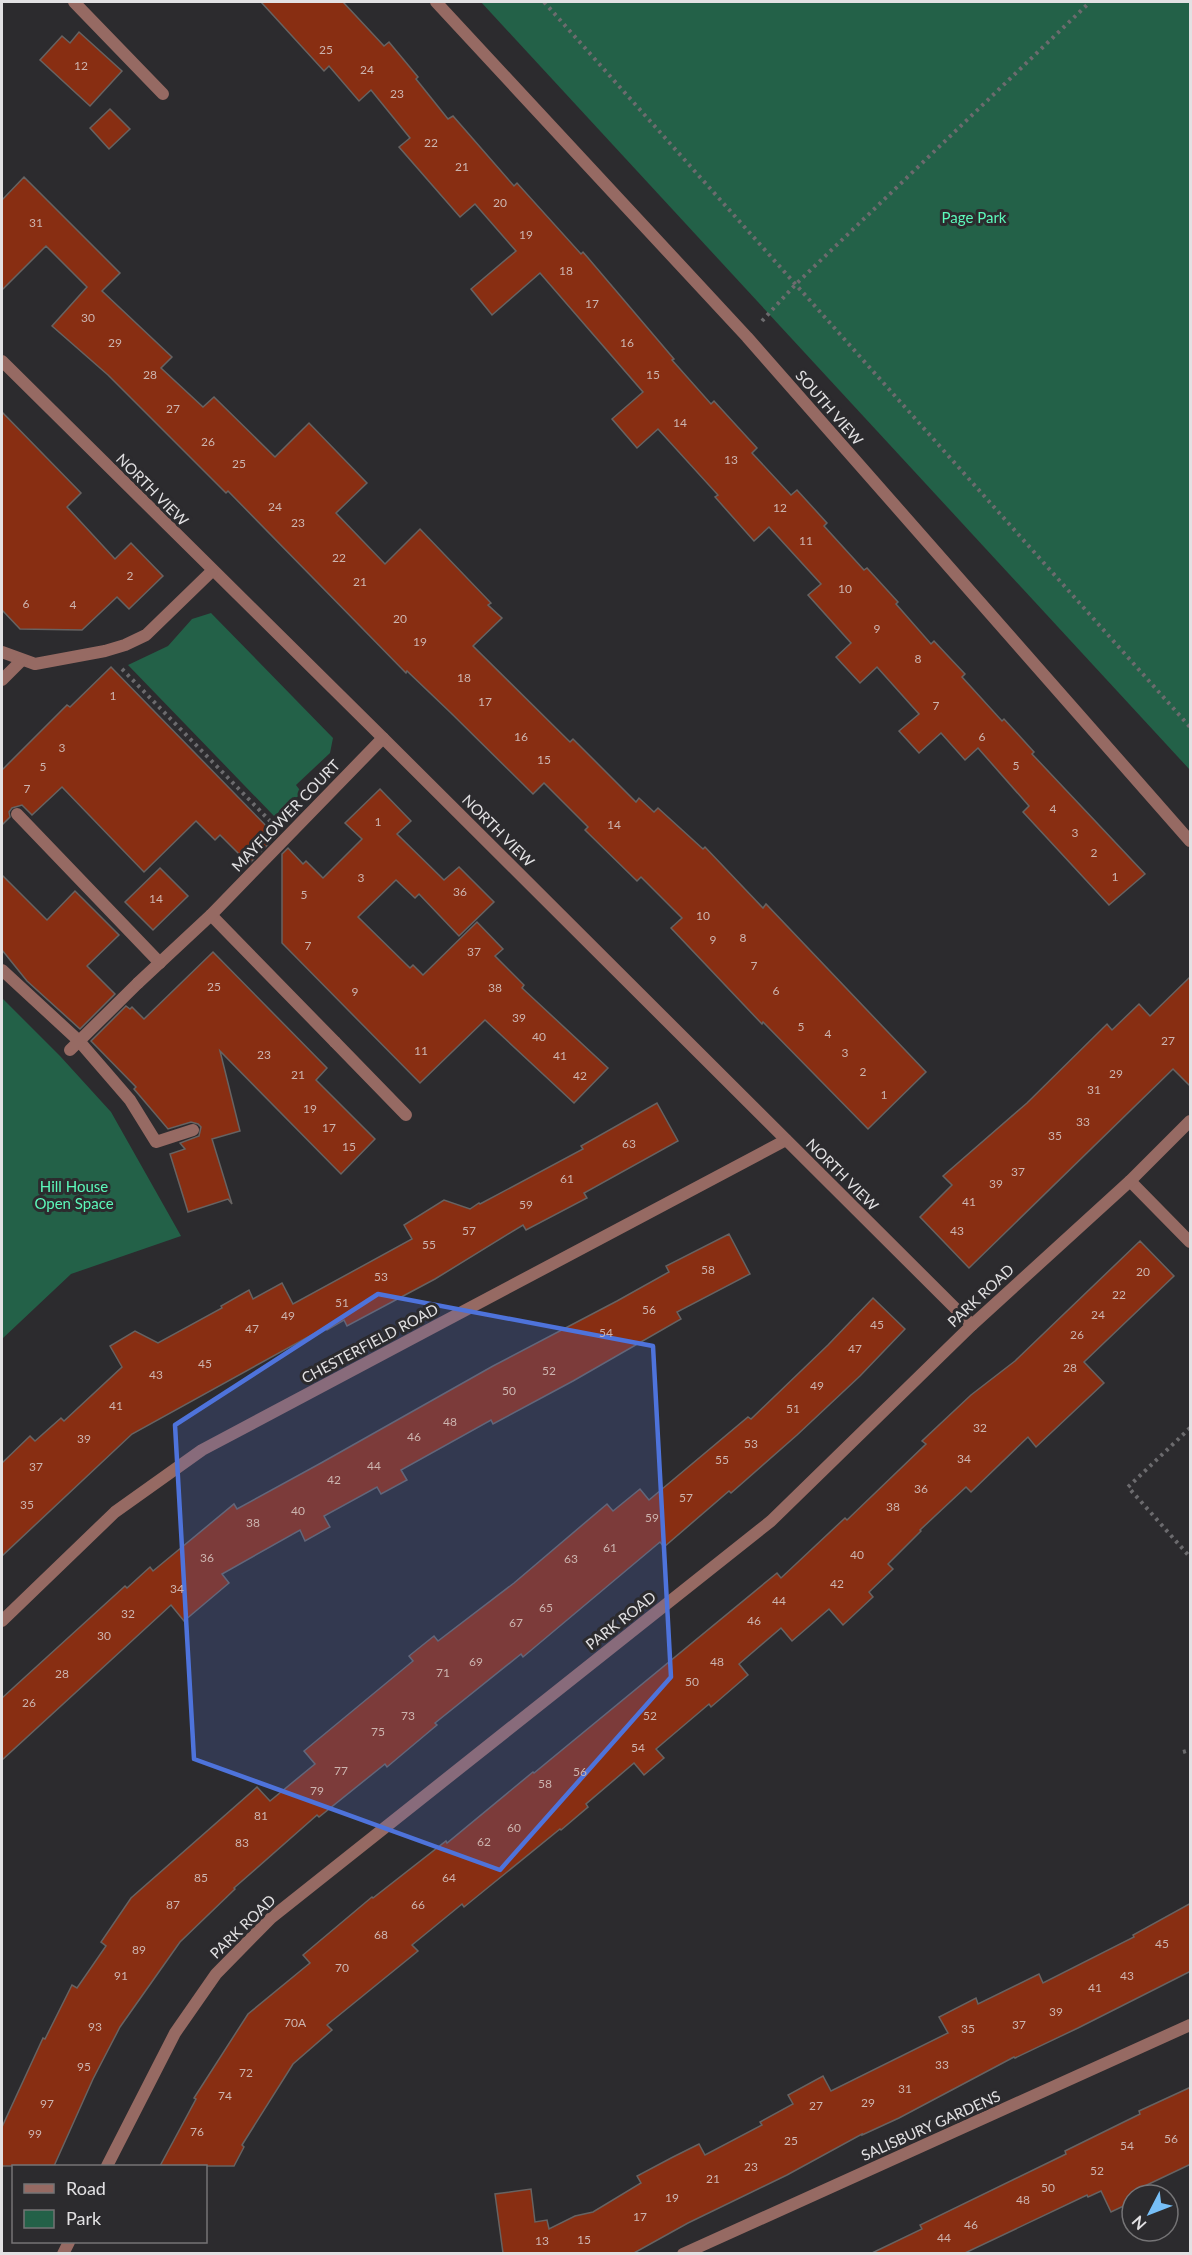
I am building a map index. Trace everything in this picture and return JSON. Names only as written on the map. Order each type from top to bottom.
[{"type":"street","points":[[74,2],[163,94]]},
{"type":"street","name":"SOUTH VIEW","points":[[436,2],[747,337],[1191,841]]},
{"type":"street","name":"NORTH VIEW","points":[[2,361],[972,1325]]},
{"type":"street","points":[[2,652],[35,664],[105,651],[124,645],[146,635],[212,571]]},
{"type":"street","points":[[2,680],[22,660]]},
{"type":"street","name":"MAYFLOWER COURT","points":[[74,1045],[211,915],[383,738]]},
{"type":"street","points":[[17,814],[160,963]]},
{"type":"street","points":[[211,915],[406,1115]]},
{"type":"street","points":[[2,970],[130,1100],[156,1142],[193,1130]]},
{"type":"street","name":"PARK ROAD","points":[[108,2165],[175,2033],[216,1974],[271,1918],[771,1521],[972,1325],[1130,1181],[1191,1120]]},
{"type":"street","name":"CHESTERFIELD ROAD","points":[[2,1621],[115,1512],[202,1450],[786,1140]]},
{"type":"street","points":[[1130,1181],[1191,1242]]},
{"type":"street","name":"SALISBURY GARDENS","points":[[683,2253],[1191,2025]]},
{"type":"path","points":[[544,2],[1191,727]]},
{"type":"path","points":[[747,337],[796,284],[1090,2]]},
{"type":"path","points":[[105,651],[286,838]]},
{"type":"path","points":[[1191,1428],[1128,1487],[1191,1557]]},
{"type":"path","points":[[1182,1752],[1191,1750]]},
{"type":"highlighted area","points":[[378,1294],[653,1346],[671,1677],[500,1870],[194,1759],[175,1425]]},
{"type":"green space","name":"Page Park","points":[[481,2],[1190,2],[1190,770]]},
{"type":"green space","points":[[211,613],[333,738],[330,753],[296,785],[302,793],[274,816],[128,665],[168,646],[192,619]]},
{"type":"green space","name":"Hill House Open Space","points":[[2,998],[60,1056],[111,1112],[181,1236],[71,1274],[2,1339]]},
{"type":"building","points":[[261,2],[343,2],[384,46],[389,42],[448,119],[453,116],[514,186],[517,183],[581,254],[583,252],[711,404],[714,401],[757,448],[752,453],[791,495],[797,490],[827,523],[824,526],[864,570],[867,568],[898,602],[896,604],[931,644],[934,641],[965,674],[962,677],[1002,721],[1004,719],[1034,752],[1032,754],[1145,874],[1109,905],[1023,812],[1029,806],[978,748],[965,760],[941,733],[919,753],[899,731],[919,714],[877,667],[860,683],[836,657],[851,643],[808,595],[821,584],[769,527],[754,541],[715,497],[718,495],[658,429],[637,448],[612,419],[643,392],[540,273],[492,315],[471,289],[516,251],[475,204],[460,217],[399,147],[410,138],[371,90],[359,101],[329,66],[324,71]]},
{"type":"building","points":[[79,32],[122,71],[90,106],[40,60],[62,36],[70,43]]},
{"type":"building","points":[[110,109],[130,129],[109,149],[90,128]]},
{"type":"building","points":[[24,177],[120,273],[102,291],[172,357],[161,368],[203,407],[214,397],[275,457],[309,423],[367,483],[336,513],[385,564],[420,529],[491,603],[488,605],[502,618],[473,646],[570,742],[573,739],[636,802],[639,798],[654,812],[658,808],[703,849],[705,847],[763,908],[766,904],[926,1072],[868,1129],[763,1022],[762,1024],[671,928],[682,918],[641,877],[637,881],[585,830],[588,827],[544,783],[533,794],[407,671],[406,673],[228,491],[226,493],[108,375],[52,326],[87,287],[46,246],[2,290],[2,200]]},
{"type":"building","points":[[2,412],[81,493],[67,507],[115,559],[131,543],[163,576],[129,609],[117,597],[82,630],[20,629],[2,610]]},
{"type":"building","points":[[111,667],[276,836],[249,864],[220,835],[215,840],[196,821],[144,872],[62,787],[32,815],[22,805],[12,808],[9,812],[10,817],[2,825],[2,770],[67,705],[70,707]]},
{"type":"building","points":[[380,789],[411,821],[397,834],[444,880],[459,867],[494,902],[459,936],[419,894],[415,898],[396,880],[358,917],[410,968],[413,965],[423,975],[477,922],[503,949],[495,956],[524,985],[522,988],[608,1068],[574,1103],[485,1020],[420,1083],[282,943],[282,854],[288,848],[303,864],[306,861],[323,878],[362,839],[345,823]]},
{"type":"building","points":[[160,868],[188,896],[153,930],[125,902]]},
{"type":"building","points":[[2,875],[47,920],[75,891],[119,935],[87,966],[115,994],[80,1029],[27,981],[2,950]]},
{"type":"building","points":[[213,952],[327,1068],[316,1080],[375,1139],[341,1174],[220,1051],[240,1131],[212,1139],[232,1204],[228,1199],[188,1212],[170,1154],[185,1149],[180,1143],[199,1136],[201,1127],[191,1122],[168,1129],[134,1089],[136,1087],[91,1041],[126,1006],[130,1009],[132,1007],[144,1019]]},
{"type":"building","points":[[1191,976],[1191,1087],[1173,1069],[969,1268],[920,1217],[952,1185],[943,1176],[1027,1103],[1107,1024],[1112,1030],[1139,1004],[1150,1016]]},
{"type":"building","points":[[657,1103],[678,1141],[584,1193],[587,1198],[526,1230],[523,1225],[435,1279],[347,1326],[344,1320],[327,1330],[326,1327],[132,1434],[2,1556],[2,1463],[30,1436],[35,1441],[61,1418],[64,1421],[122,1367],[110,1346],[135,1331],[158,1343],[222,1308],[221,1306],[249,1290],[253,1299],[282,1283],[293,1304],[412,1239],[404,1225],[444,1200],[470,1209],[583,1149],[581,1146]]},
{"type":"building","points":[[729,1234],[750,1274],[677,1312],[681,1319],[573,1381],[493,1424],[491,1420],[401,1470],[407,1480],[381,1494],[377,1487],[324,1516],[330,1527],[305,1541],[300,1530],[222,1574],[229,1583],[184,1621],[171,1605],[2,1760],[2,1698],[125,1586],[127,1588],[150,1567],[153,1571],[234,1504],[237,1509],[493,1366],[669,1272],[666,1266]]},
{"type":"building","points":[[1140,1241],[1174,1276],[1084,1362],[1104,1383],[1036,1447],[1028,1437],[971,1492],[966,1487],[888,1564],[893,1569],[869,1592],[873,1597],[843,1625],[829,1609],[792,1641],[781,1628],[739,1664],[748,1675],[711,1707],[709,1704],[656,1749],[664,1758],[644,1775],[634,1763],[586,1804],[588,1807],[561,1830],[464,1907],[462,1904],[412,1945],[418,1951],[327,2025],[332,2030],[293,2064],[242,2145],[244,2147],[234,2166],[161,2165],[196,2099],[194,2098],[248,2014],[310,1963],[303,1955],[372,1897],[446,1841],[447,1843],[534,1773],[777,1573],[781,1578],[845,1518],[847,1520],[926,1444],[922,1441],[971,1395],[1015,1361]]},
{"type":"building","points":[[873,1298],[905,1329],[860,1376],[731,1493],[729,1491],[664,1547],[660,1542],[523,1657],[521,1654],[435,1723],[437,1725],[387,1767],[385,1764],[319,1817],[317,1815],[234,1888],[180,1942],[120,2027],[93,2079],[54,2165],[2,2166],[2,2127],[43,2038],[45,2039],[72,1985],[77,1988],[106,1946],[101,1942],[131,1898],[257,1787],[270,1801],[315,1764],[304,1751],[413,1661],[409,1656],[434,1636],[438,1641],[514,1583],[607,1504],[613,1511],[640,1489],[649,1500],[748,1417],[751,1419]]},
{"type":"building","points":[[1191,1903],[1191,1971],[1078,2028],[1014,2057],[899,2118],[862,2134],[787,2175],[688,2223],[634,2253],[503,2253],[495,2194],[531,2189],[535,2222],[547,2220],[549,2229],[575,2216],[593,2212],[641,2183],[637,2176],[673,2157],[699,2144],[705,2155],[762,2125],[760,2122],[793,2104],[788,2095],[823,2076],[831,2091],[948,2033],[939,2017],[976,1998],[978,2004],[1039,1974],[1043,1983],[1134,1937],[1133,1935]]},
{"type":"building","points":[[1191,2087],[1191,2164],[1151,2183],[1120,2183],[1120,2208],[1111,2212],[1101,2191],[1088,2197],[1087,2195],[965,2253],[872,2253],[922,2229],[920,2225],[1066,2154],[1065,2151],[1140,2114],[1139,2111]]}]
